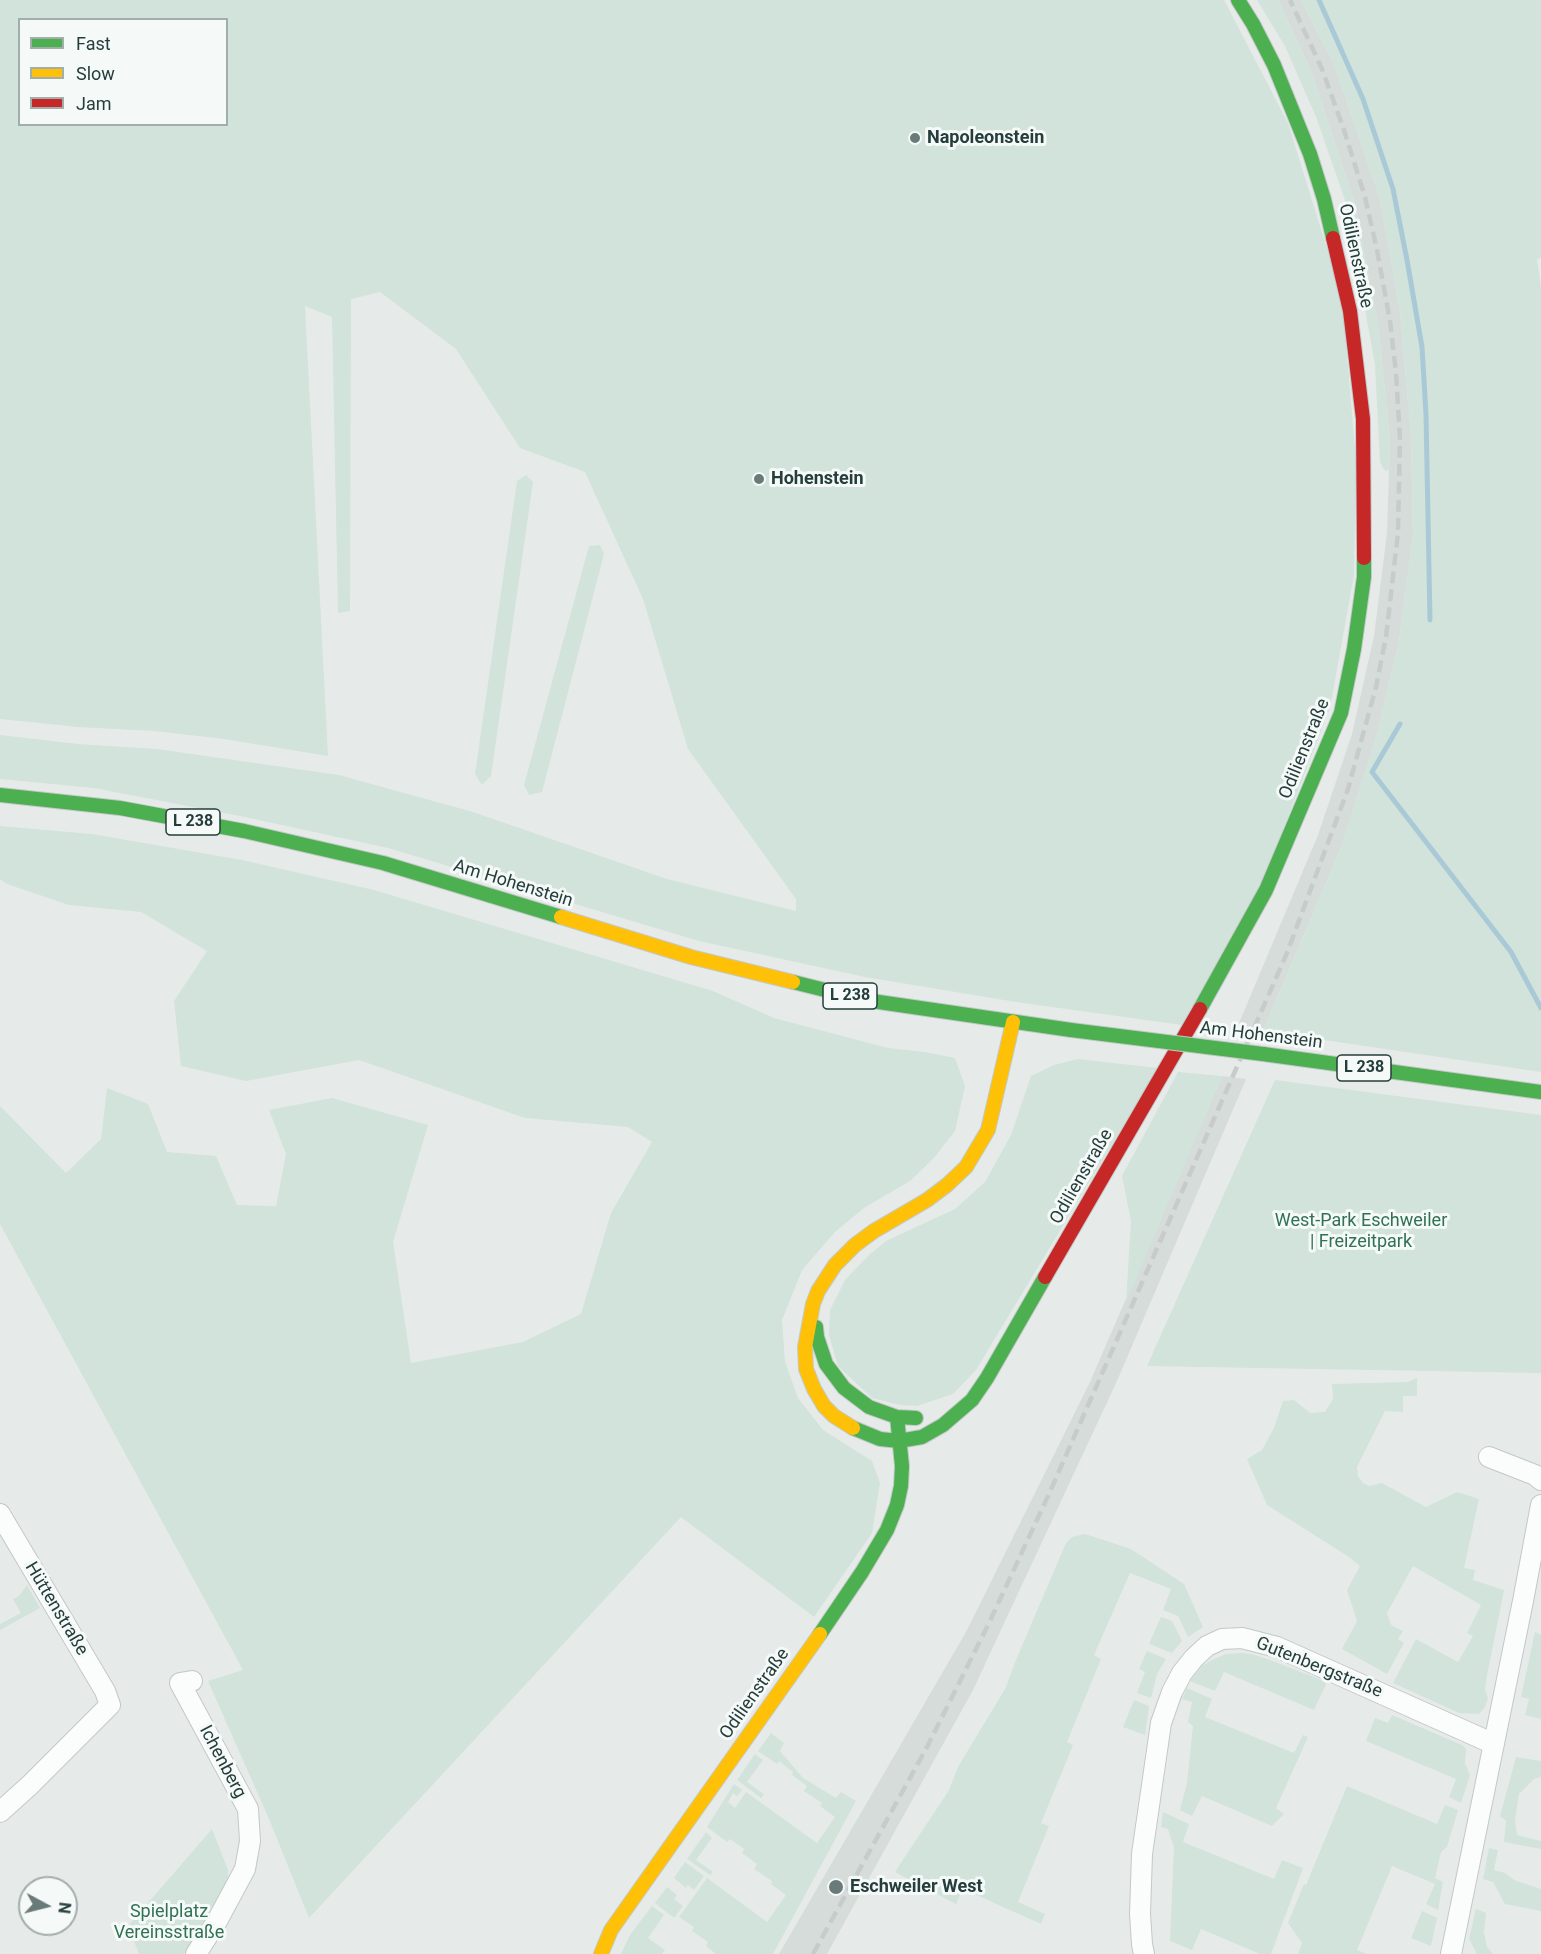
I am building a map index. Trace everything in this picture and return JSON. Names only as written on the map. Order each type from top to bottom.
[{"type":"main road","name":"Odilienstraße","points":[[899,1441],[922,1437],[943,1425],[972,1400],[992,1368],[1227,964],[1266,890],[1341,713],[1354,649],[1364,577],[1363,419],[1350,311],[1324,199],[1306,145],[1274,65],[1238,0]]},
{"type":"main road","name":"Am Hohenstein","points":[[0,795],[120,808],[244,831],[383,863],[690,957],[866,1000],[1071,1030],[1541,1092]]},
{"type":"main road","points":[[899,1441],[880,1439],[865,1434],[834,1416],[824,1406],[806,1369],[805,1347],[813,1304],[818,1291],[835,1265],[855,1245],[874,1231],[927,1200],[966,1167],[988,1130],[1013,1022]]},
{"type":"main road","points":[[813,1304],[817,1337],[826,1364],[844,1388],[868,1407],[897,1417],[933,1418],[962,1410]]},
{"type":"main road","name":"Odilienstraße","points":[[601,1954],[611,1930],[832,1617],[887,1530],[897,1505],[901,1486],[902,1466],[897,1417]]},
{"type":"street","points":[[1489,1457],[1535,1475],[1541,1480]]},
{"type":"street","points":[[1451,1954],[1541,1505]]},
{"type":"street","name":"Hüttenstraße","points":[[0,1514],[105,1691],[110,1705],[0,1812]]},
{"type":"street","name":"Gutenbergstraße","points":[[1144,1954],[1140,1914],[1142,1854],[1161,1723],[1172,1692],[1182,1673],[1207,1646],[1222,1639],[1242,1638],[1277,1647],[1494,1744]]},
{"type":"street","name":"Ichenberg","points":[[192,1681],[180,1683],[248,1809],[250,1841],[245,1869],[196,1954]]},
{"type":"shaded area","points":[[1278,0],[1301,0],[1334,64],[1380,199],[1400,312],[1411,435],[1413,535],[1399,642],[1376,738],[1341,848],[1263,1031],[1237,1028],[1318,835],[1352,734],[1374,636],[1387,533],[1390,441],[1378,324],[1354,201],[1312,73]]},
{"type":"shaded area","points":[[1222,1076],[1246,1079],[1117,1381],[973,1690],[827,1954],[779,1954],[966,1632],[1090,1382]]},
{"type":"green space","points":[[0,0],[1224,0],[1288,123],[1342,297],[1356,461],[1354,575],[1330,708],[1261,887],[1182,1025],[1016,1002],[865,977],[699,941],[388,848],[94,788],[0,779],[0,735],[78,744],[157,749],[339,775],[473,812],[667,879],[796,911],[796,899],[688,749],[643,599],[585,472],[520,448],[456,349],[380,292],[351,299],[350,611],[338,613],[332,317],[305,306],[328,756],[224,739],[154,731],[78,727],[0,719]]},
{"type":"green space","points":[[1257,0],[1278,0],[1312,73],[1354,201],[1378,324],[1390,441],[1389,470],[1386,471],[1380,461],[1375,365],[1346,203],[1316,117],[1285,46]]},
{"type":"green space","points":[[1301,0],[1541,0],[1541,258],[1537,259],[1541,287],[1541,1072],[1263,1031],[1341,848],[1376,738],[1399,642],[1413,535],[1411,435],[1400,312],[1380,199],[1334,64]]},
{"type":"green space","points":[[526,475],[533,482],[491,776],[482,785],[475,774],[517,481]]},
{"type":"green space","points":[[600,545],[604,554],[542,792],[529,795],[524,785],[589,546]]},
{"type":"green space","points":[[0,826],[92,834],[242,860],[374,890],[713,991],[774,1018],[888,1048],[955,1058],[965,1086],[955,1131],[934,1158],[910,1181],[864,1208],[835,1232],[802,1270],[782,1320],[785,1362],[798,1398],[823,1430],[872,1461],[880,1483],[872,1533],[814,1617],[681,1517],[309,1918],[269,1819],[208,1681],[243,1670],[0,1224],[0,1106],[66,1173],[101,1139],[107,1088],[148,1104],[167,1152],[216,1156],[237,1205],[276,1206],[286,1154],[269,1110],[332,1098],[428,1125],[393,1242],[411,1363],[523,1342],[581,1314],[611,1213],[652,1142],[628,1127],[525,1118],[359,1060],[246,1081],[181,1066],[174,1001],[207,951],[141,912],[69,905],[7,884],[0,879]]},
{"type":"green space","points":[[1078,1059],[1158,1068],[976,1370],[953,1394],[917,1406],[900,1405],[872,1398],[838,1366],[829,1335],[830,1310],[845,1280],[886,1241],[955,1209],[985,1182],[1011,1135],[1031,1076],[1054,1065]]},
{"type":"green space","points":[[1178,1072],[1222,1076],[1126,1303],[1131,1221],[1122,1176]]},
{"type":"green space","name":"West-Park Eschweiler | Freizeitpark","points":[[1275,1080],[1541,1115],[1541,1373],[1147,1366]]},
{"type":"green space","points":[[1417,1378],[1417,1396],[1403,1396],[1403,1412],[1385,1411],[1357,1467],[1358,1476],[1363,1483],[1369,1486],[1382,1483],[1426,1507],[1457,1492],[1479,1499],[1464,1568],[1475,1570],[1473,1580],[1504,1590],[1486,1681],[1485,1690],[1488,1698],[1479,1714],[1459,1713],[1393,1683],[1416,1639],[1458,1662],[1473,1636],[1467,1633],[1481,1605],[1413,1566],[1387,1613],[1391,1625],[1403,1631],[1398,1639],[1404,1643],[1387,1674],[1342,1649],[1357,1621],[1347,1590],[1360,1566],[1267,1505],[1247,1459],[1262,1450],[1274,1428],[1283,1401],[1294,1400],[1310,1413],[1325,1412],[1333,1399],[1332,1384],[1408,1382]]},
{"type":"green space","points":[[1085,1534],[1131,1549],[1184,1584],[1203,1627],[1188,1637],[1178,1616],[1163,1610],[1171,1589],[1130,1573],[1094,1655],[1101,1659],[1067,1742],[1073,1745],[1041,1823],[1049,1826],[1018,1902],[1045,1914],[1041,1924],[963,1889],[956,1904],[895,1872],[949,1790],[958,1767],[1005,1689],[1066,1543],[1072,1537]]},
{"type":"green space","points":[[27,1585],[40,1608],[0,1630],[0,1624],[21,1613],[13,1599],[19,1596]]},
{"type":"green space","points":[[1161,1617],[1172,1621],[1182,1641],[1172,1653],[1149,1644]]},
{"type":"green space","points":[[1535,1632],[1541,1635],[1541,1719],[1525,1715],[1529,1699],[1521,1697]]},
{"type":"green space","points":[[1147,1651],[1166,1659],[1157,1674],[1151,1698],[1137,1693],[1145,1672],[1139,1669]]},
{"type":"green space","points":[[1241,1653],[1273,1661],[1327,1682],[1314,1710],[1224,1672],[1215,1691],[1190,1681],[1202,1666],[1212,1660],[1226,1654]]},
{"type":"green space","points":[[1187,1688],[1212,1699],[1205,1717],[1294,1753],[1303,1735],[1308,1737],[1276,1808],[1284,1814],[1272,1826],[1202,1796],[1192,1816],[1180,1810],[1187,1783],[1193,1726],[1188,1722],[1192,1702],[1182,1699]]},
{"type":"green space","points":[[1134,1700],[1149,1706],[1145,1735],[1123,1727]]},
{"type":"green space","points":[[1392,1715],[1462,1745],[1466,1749],[1465,1763],[1470,1775],[1461,1803],[1449,1797],[1456,1779],[1366,1741],[1375,1718],[1388,1723]]},
{"type":"green space","points":[[771,1733],[784,1743],[780,1751],[803,1778],[836,1798],[841,1792],[856,1801],[773,1954],[716,1954],[706,1946],[708,1942],[692,1931],[694,1927],[679,1917],[707,1878],[767,1922],[786,1895],[771,1884],[772,1881],[754,1869],[757,1864],[742,1853],[744,1849],[730,1839],[727,1842],[707,1827],[734,1784],[742,1790],[737,1796],[733,1793],[728,1802],[735,1808],[746,1792],[817,1843],[835,1817],[820,1806],[822,1803],[804,1791],[807,1786],[792,1775],[793,1772],[779,1761],[777,1764],[758,1751]]},
{"type":"green space","points":[[755,1754],[763,1760],[747,1782],[764,1794],[761,1798],[737,1780]]},
{"type":"green space","points":[[1516,1757],[1541,1761],[1541,1777],[1534,1779],[1519,1794],[1515,1821],[1517,1835],[1541,1841],[1541,1849],[1504,1842],[1506,1821],[1500,1816]]},
{"type":"green space","points":[[1347,1786],[1437,1824],[1445,1805],[1458,1810],[1447,1847],[1441,1852],[1435,1878],[1443,1882],[1438,1910],[1426,1904],[1435,1884],[1392,1866],[1357,1950],[1367,1954],[1298,1954],[1302,1943],[1288,1923]]},
{"type":"green space","points":[[1163,1812],[1189,1824],[1183,1842],[1274,1879],[1282,1860],[1303,1868],[1271,1954],[1260,1954],[1201,1929],[1192,1950],[1170,1941],[1174,1848],[1168,1829],[1161,1827]]},
{"type":"green space","name":"Spielplatz Vereinsstraße","points":[[212,1829],[228,1870],[228,1880],[184,1954],[139,1954],[128,1926]]},
{"type":"green space","points":[[706,1832],[712,1838],[696,1860],[713,1872],[710,1875],[687,1859]]},
{"type":"green space","points":[[1489,1848],[1498,1850],[1494,1870],[1541,1889],[1541,1911],[1505,1904],[1493,1882],[1483,1879]]},
{"type":"green space","points":[[685,1862],[704,1876],[694,1890],[688,1885],[686,1888],[674,1878]]},
{"type":"green space","points":[[667,1887],[677,1895],[674,1899],[683,1906],[674,1918],[655,1903]]},
{"type":"green space","points":[[652,1906],[664,1915],[648,1938],[665,1950],[662,1954],[621,1954],[630,1935]]},
{"type":"green space","points":[[1476,1909],[1486,1913],[1484,1932],[1487,1947],[1493,1954],[1477,1954],[1469,1939]]},
{"type":"green space","points":[[1422,1911],[1437,1918],[1431,1946],[1411,1938]]},
{"type":"waterway","points":[[1319,0],[1363,99],[1393,189],[1407,260],[1422,347],[1426,414],[1430,620]]},
{"type":"waterway","points":[[1400,724],[1372,772],[1511,952],[1541,1008]]},
{"type":"railway","points":[[813,1954],[927,1747],[989,1623],[1049,1494],[1287,953],[1348,789],[1376,687],[1386,637],[1398,533],[1400,439],[1390,321],[1365,197],[1322,69],[1290,0]]},
{"type":"traffic: fast","points":[[1238,0],[1274,65],[1310,154],[1333,238]]},
{"type":"traffic: fast","points":[[1200,1009],[1266,890],[1341,713],[1354,649],[1364,577],[1364,558]]},
{"type":"traffic: fast","points":[[0,795],[120,808],[244,831],[383,863],[561,917]]},
{"type":"traffic: fast","points":[[793,982],[865,1000],[1071,1030]]},
{"type":"traffic: fast","points":[[1071,1030],[1263,1054]]},
{"type":"traffic: fast","points":[[1263,1054],[1541,1092]]},
{"type":"traffic: fast","points":[[853,1428],[880,1439],[899,1441],[922,1437],[943,1425],[972,1400],[1045,1277]]},
{"type":"traffic: fast","points":[[816,1327],[826,1364],[844,1388],[869,1407],[897,1417],[916,1418]]},
{"type":"traffic: fast","points":[[820,1634],[862,1572],[887,1530],[897,1505],[902,1466],[897,1417]]},
{"type":"traffic: slow","points":[[561,917],[691,957],[793,982]]},
{"type":"traffic: slow","points":[[853,1428],[834,1416],[824,1406],[806,1369],[805,1347],[813,1304],[818,1291],[835,1265],[855,1245],[874,1231],[927,1200],[966,1167],[988,1130],[1013,1022]]},
{"type":"traffic: slow","points":[[601,1954],[611,1930],[820,1634]]},
{"type":"traffic: jam","points":[[1333,238],[1350,311],[1363,419],[1364,558]]},
{"type":"traffic: jam","points":[[1045,1277],[1200,1009]]},
{"type":"place","name":"Napoleonstein","points":[[915,138]]},
{"type":"place","name":"Hohenstein","points":[[759,479]]},
{"type":"place","name":"Eschweiler West","points":[[836,1887]]}]
